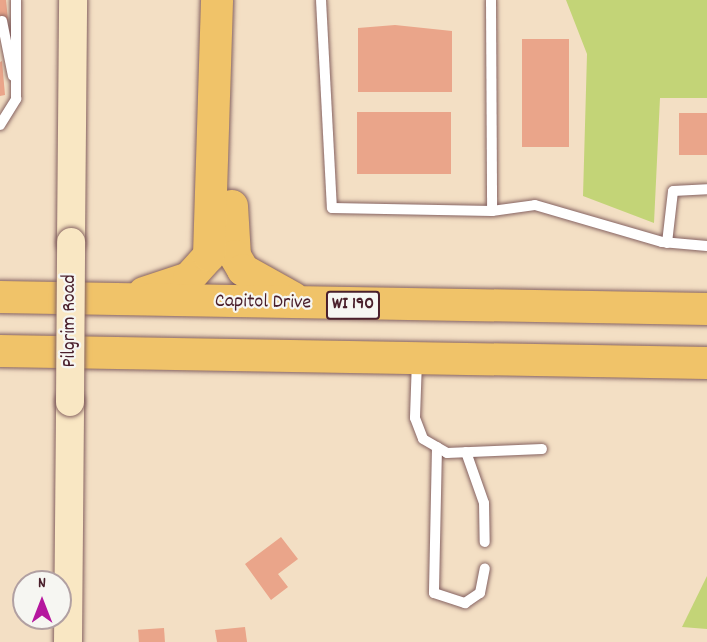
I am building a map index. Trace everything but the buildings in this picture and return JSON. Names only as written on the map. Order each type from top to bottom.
[{"type":"main road","name":"Pilgrim Road","points":[[68,642],[73,0]]},
{"type":"main road","points":[[121,301],[189,278],[209,256],[217,0]]},
{"type":"main road","points":[[235,0],[235,256],[256,282],[308,304]]},
{"type":"main road","name":"Capitol Drive","points":[[0,297],[121,301],[707,309]]},
{"type":"main road","points":[[1,351],[417,360],[707,363]]},
{"type":"lane","points":[[13,76],[19,37],[16,0]]},
{"type":"lane","points":[[321,0],[332,208],[492,211],[535,205],[667,243],[707,246]]},
{"type":"lane","points":[[491,0],[492,211]]},
{"type":"lane","points":[[0,125],[16,99],[2,21]]},
{"type":"lane","points":[[667,243],[674,191],[707,189]]},
{"type":"lane","points":[[417,360],[415,418],[423,439],[437,447],[466,452],[542,449]]},
{"type":"lane","points":[[437,447],[434,593],[465,603],[480,593],[485,568]]},
{"type":"lane","points":[[466,452],[483,503],[484,542]]},
{"type":"green space","points":[[566,0],[707,0],[707,98],[660,98],[654,223],[583,196],[587,54]]},
{"type":"green space","points":[[707,576],[707,629],[682,627]]}]
